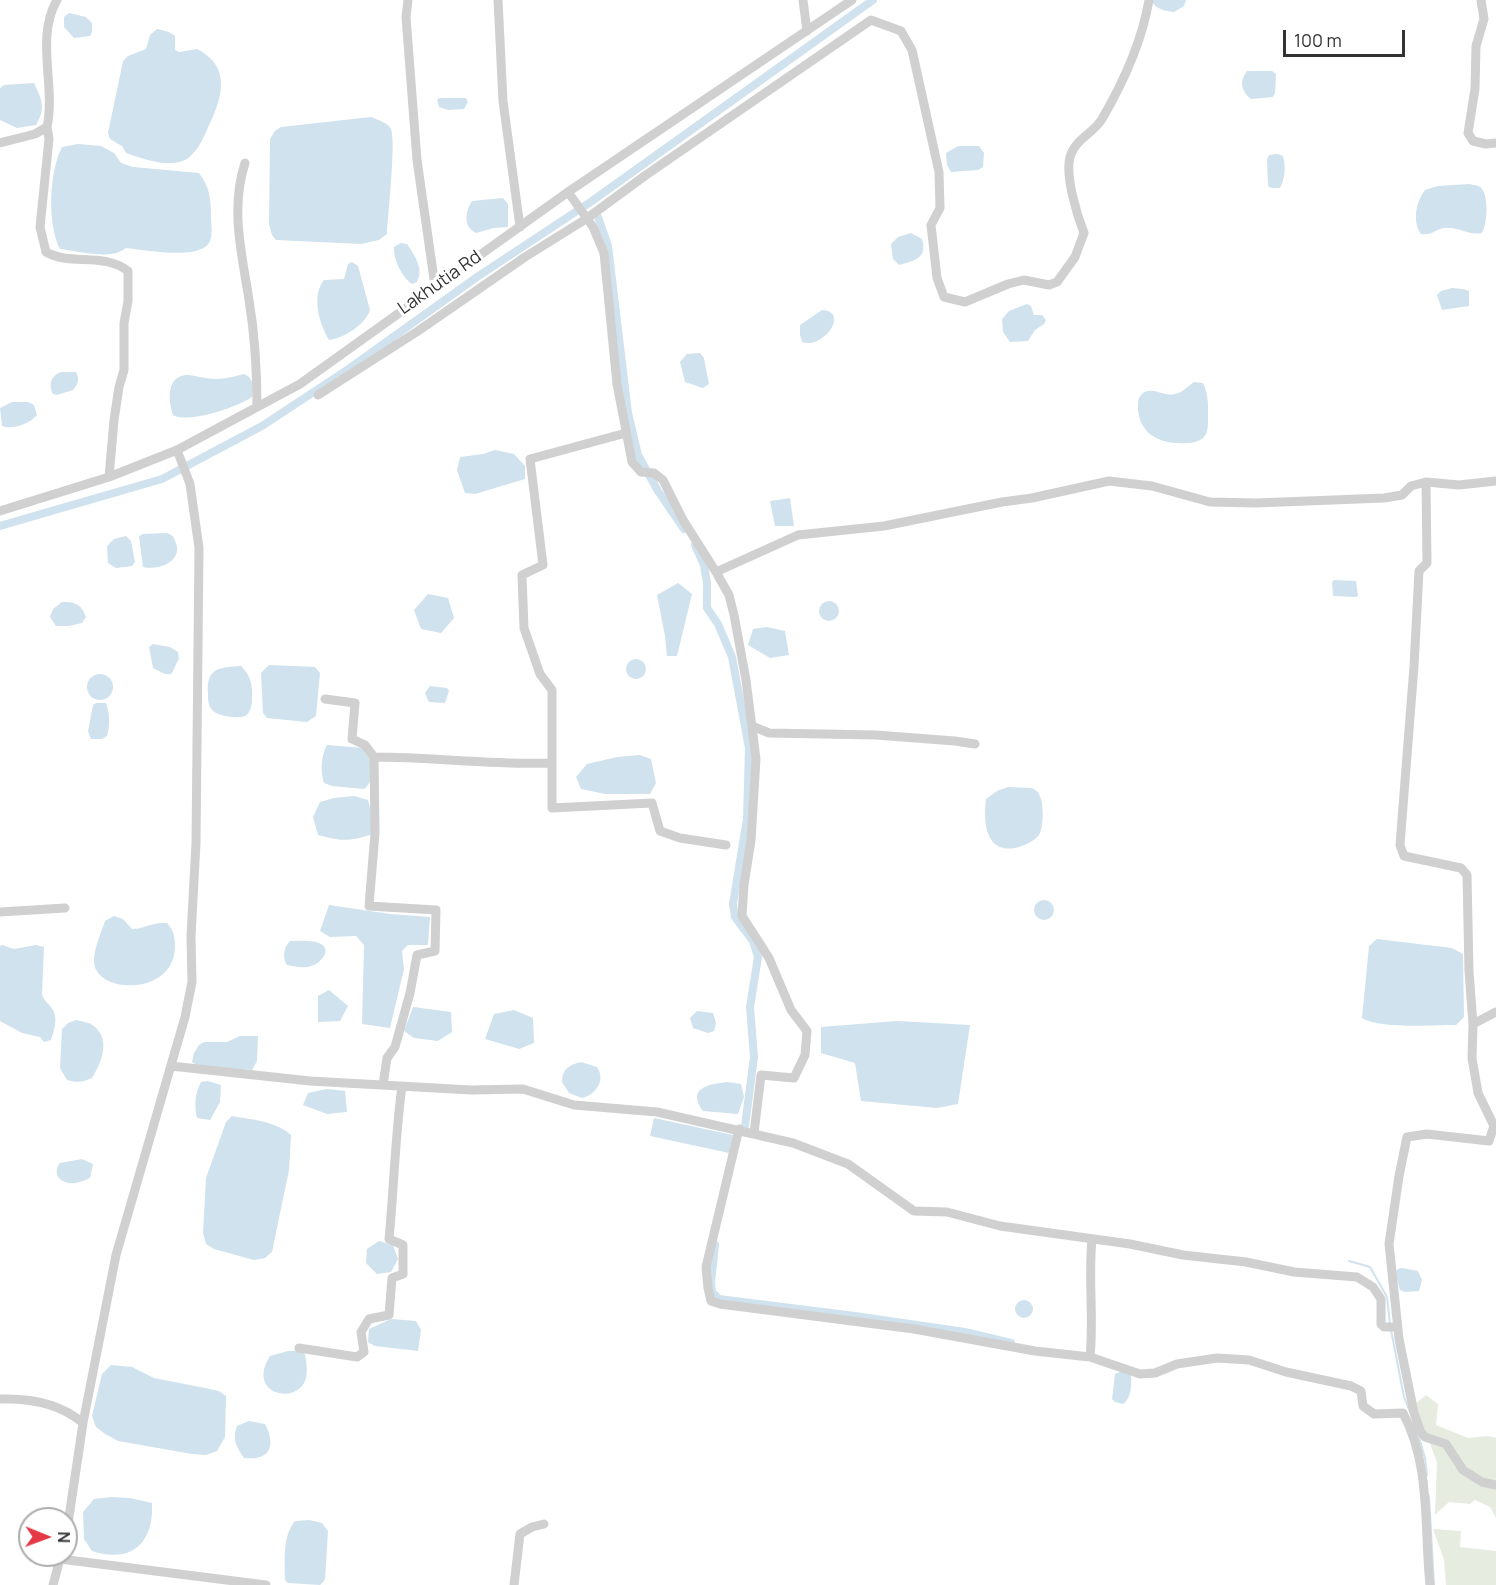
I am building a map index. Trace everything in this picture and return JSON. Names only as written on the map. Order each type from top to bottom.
[{"type":"street","points":[[57,0],[48,23],[47,127],[49,140],[40,227],[46,252],[51,255],[101,260],[120,265],[128,271],[129,277],[124,323],[124,370],[114,420],[108,477]]},
{"type":"street","points":[[408,0],[406,17],[417,160],[435,286]]},
{"type":"street","points":[[498,0],[503,100],[520,227]]},
{"type":"street","points":[[803,0],[807,32]]},
{"type":"street","name":"Lakhutia Rd","points":[[0,511],[108,477],[177,450],[300,384],[568,192],[852,0]]},
{"type":"street","points":[[318,395],[586,219],[871,20],[901,31],[912,50],[939,172],[940,208],[931,225],[936,278],[944,297],[965,302],[1008,284],[1024,280],[1049,285],[1062,278],[1075,257],[1084,233],[1075,209],[1071,187],[1070,158],[1080,139],[1101,121],[1131,62],[1149,0]]},
{"type":"street","points":[[1481,0],[1484,19],[1476,46],[1475,89],[1468,133],[1473,141],[1486,144],[1496,143]]},
{"type":"street","points":[[0,143],[35,134],[47,127]]},
{"type":"street","points":[[245,163],[238,184],[238,222],[254,344],[257,407]]},
{"type":"street","points":[[568,192],[593,227],[604,253],[617,384],[632,462],[640,472],[654,472],[663,480],[683,520],[729,595],[734,615],[746,680],[756,759],[751,840],[742,916],[769,958],[791,1010],[807,1031],[805,1055],[794,1078],[761,1075],[754,1133]]},
{"type":"street","points":[[626,433],[530,459],[543,565],[522,574],[524,628],[540,674],[552,690],[552,808],[652,803],[660,831],[680,838],[726,845]]},
{"type":"street","points":[[70,1507],[83,1423],[116,1256],[185,1017],[192,982],[199,548],[189,484],[177,450]]},
{"type":"street","points":[[716,572],[798,535],[884,526],[1109,481],[1152,486],[1210,502],[1256,503],[1384,498],[1402,495],[1411,486],[1426,482],[1459,485],[1496,481]]},
{"type":"street","points":[[1426,482],[1427,563],[1419,571],[1400,845],[1404,856],[1461,868],[1467,875],[1468,971],[1473,1024],[1472,1058],[1478,1093],[1494,1126],[1489,1141],[1427,1134],[1407,1137],[1389,1244],[1398,1327],[1409,1390],[1421,1432],[1425,1437],[1446,1444],[1462,1470],[1482,1482],[1496,1485]]},
{"type":"street","points":[[325,699],[355,703],[352,739],[365,745],[374,758],[375,833],[369,906],[436,910],[435,951],[417,955],[398,1038],[387,1058],[383,1085]]},
{"type":"street","points":[[752,726],[769,733],[876,735],[975,744]]},
{"type":"street","points":[[374,758],[408,757],[439,761],[513,764],[552,763]]},
{"type":"street","points":[[0,912],[65,908]]},
{"type":"street","points":[[1473,1024],[1496,1012]]},
{"type":"street","points":[[171,1066],[310,1081],[471,1090],[524,1089],[574,1105],[657,1112],[739,1129],[793,1143],[848,1164],[914,1212],[947,1212],[1000,1226],[1130,1244],[1183,1255],[1246,1262],[1294,1272],[1357,1278],[1373,1287],[1381,1299],[1381,1324],[1384,1327],[1398,1327]]},
{"type":"street","points":[[299,1348],[357,1357],[364,1352],[361,1332],[369,1319],[389,1315],[392,1278],[403,1274],[403,1245],[389,1239],[395,1176],[396,1129],[402,1086]]},
{"type":"street","points":[[739,1129],[706,1267],[711,1301],[914,1329],[1035,1351],[1090,1357],[1140,1374],[1155,1373],[1177,1364],[1217,1358],[1249,1360],[1286,1372],[1351,1386],[1361,1391],[1364,1406],[1374,1414],[1403,1413],[1418,1451],[1427,1523],[1430,1585]]},
{"type":"street","points":[[1090,1357],[1093,1312],[1089,1269],[1092,1239]]},
{"type":"street","points":[[0,1399],[33,1400],[69,1412],[83,1423]]},
{"type":"street","points":[[514,1585],[519,1534],[544,1524]]},
{"type":"street","points":[[78,1559],[266,1585]]},
{"type":"street","points":[[53,1585],[58,1567]]},
{"type":"shaded area","points":[[1426,1395],[1438,1404],[1436,1425],[1468,1438],[1488,1436],[1496,1438],[1496,1518],[1490,1507],[1475,1500],[1470,1504],[1449,1502],[1435,1515],[1437,1462],[1415,1404]]},
{"type":"shaded area","points":[[1433,1529],[1461,1531],[1460,1547],[1496,1551],[1496,1585],[1446,1585],[1444,1560]]},
{"type":"water","points":[[1151,0],[1186,0],[1184,6],[1174,12],[1158,7]]},
{"type":"water","points":[[69,13],[86,17],[92,23],[90,36],[74,38],[64,27],[64,17]]},
{"type":"water","points":[[157,29],[175,36],[175,50],[179,52],[197,49],[209,57],[220,75],[220,97],[217,108],[198,147],[185,160],[171,163],[156,162],[126,153],[122,146],[110,139],[108,133],[123,61],[128,56],[146,49],[150,35]]},
{"type":"water","points":[[1247,71],[1272,71],[1276,74],[1273,97],[1251,99],[1248,96],[1243,89],[1242,82]]},
{"type":"water","points":[[34,83],[42,104],[36,125],[17,128],[0,120],[0,88],[4,85]]},
{"type":"water","points":[[439,98],[466,98],[468,102],[464,109],[448,110],[439,107],[437,100]]},
{"type":"water","points":[[371,117],[387,125],[391,129],[392,136],[387,234],[379,240],[361,244],[276,240],[269,224],[270,139],[275,131],[281,127]]},
{"type":"water","points":[[78,144],[101,146],[114,153],[121,163],[133,167],[199,173],[206,183],[210,199],[212,232],[210,241],[205,247],[185,253],[126,248],[103,255],[60,249],[51,212],[54,170],[62,147]]},
{"type":"water","points":[[958,146],[979,146],[984,153],[983,167],[978,170],[951,172],[947,165],[946,153]]},
{"type":"water","points":[[1269,155],[1283,156],[1284,176],[1280,188],[1271,188],[1268,186],[1267,160]]},
{"type":"water","points":[[1469,184],[1480,187],[1486,199],[1485,224],[1482,233],[1449,228],[1421,234],[1418,229],[1416,212],[1425,190],[1438,186]]},
{"type":"water","points":[[503,198],[508,204],[508,227],[476,233],[469,227],[466,219],[472,201]]},
{"type":"water","points":[[911,233],[922,239],[923,251],[918,258],[899,265],[893,259],[891,244],[898,237]]},
{"type":"water","points":[[401,243],[407,244],[419,267],[417,282],[412,284],[402,272],[395,257],[394,247]]},
{"type":"water","points":[[352,262],[358,266],[370,310],[364,321],[353,330],[341,337],[329,340],[318,310],[320,286],[324,280],[344,279],[348,264]]},
{"type":"water","points":[[1452,288],[1469,291],[1469,306],[1442,310],[1437,295],[1441,291]]},
{"type":"water","points":[[1027,304],[1031,306],[1034,315],[1042,315],[1046,320],[1035,330],[1028,341],[1010,342],[1003,332],[1002,319],[1009,311]]},
{"type":"water","points":[[822,310],[830,312],[834,317],[831,329],[818,341],[802,342],[800,325]]},
{"type":"water","points":[[700,353],[704,358],[709,384],[703,388],[685,382],[680,362],[687,354]]},
{"type":"water","points":[[61,372],[76,372],[77,384],[73,390],[53,394],[51,381]]},
{"type":"water","points":[[244,374],[252,381],[252,397],[225,409],[201,416],[173,415],[170,389],[176,379],[181,376],[216,379]]},
{"type":"water","points":[[1194,382],[1203,383],[1207,397],[1208,427],[1203,438],[1190,443],[1177,443],[1152,436],[1146,430],[1139,415],[1138,401],[1142,394],[1151,391],[1171,395],[1183,391]]},
{"type":"water","points":[[12,402],[28,402],[34,405],[37,415],[21,425],[2,426],[0,408]]},
{"type":"water","points":[[495,450],[514,454],[525,466],[525,479],[475,494],[465,493],[457,470],[460,457]]},
{"type":"water","points":[[790,498],[794,526],[775,526],[770,501]]},
{"type":"water","points":[[167,533],[173,536],[176,544],[177,549],[173,560],[153,568],[143,567],[139,536]]},
{"type":"water","points":[[126,536],[131,541],[135,562],[132,566],[116,568],[108,563],[107,546],[114,539]]},
{"type":"water","points":[[1334,580],[1356,581],[1358,596],[1333,596],[1332,582]]},
{"type":"water","points":[[678,583],[692,594],[677,656],[667,656],[657,595]]},
{"type":"water","points":[[428,594],[448,598],[454,618],[441,633],[421,629],[414,610]]},
{"type":"water","points":[[829,601],[836,604],[839,611],[836,618],[829,621],[822,618],[819,611],[822,604]]},
{"type":"water","points":[[62,602],[74,603],[82,609],[86,617],[82,623],[56,626],[50,617],[53,609]]},
{"type":"water","points":[[767,627],[785,631],[789,655],[770,658],[748,645],[753,629]]},
{"type":"water","points":[[153,644],[170,647],[178,652],[179,659],[171,674],[165,674],[153,668],[149,647]]},
{"type":"water","points":[[636,659],[643,662],[646,669],[643,676],[636,679],[629,676],[626,669],[629,662]]},
{"type":"water","points":[[269,665],[315,667],[320,673],[316,716],[307,722],[267,718],[263,713],[261,673]]},
{"type":"water","points":[[241,666],[252,686],[252,702],[247,715],[238,717],[216,713],[211,709],[209,703],[209,678],[221,668]]},
{"type":"water","points":[[100,674],[109,678],[113,687],[109,696],[100,700],[91,696],[87,687],[91,678]]},
{"type":"water","points":[[430,686],[447,688],[449,691],[445,703],[429,702],[425,693]]},
{"type":"water","points":[[106,703],[108,711],[108,732],[107,736],[102,739],[91,739],[88,731],[93,705]]},
{"type":"water","points":[[327,745],[364,748],[371,756],[371,778],[364,789],[324,783],[322,764]]},
{"type":"water","points":[[640,755],[651,759],[656,783],[650,794],[605,794],[581,789],[576,777],[587,764],[617,757]]},
{"type":"water","points":[[1008,787],[1032,788],[1037,791],[1041,798],[1043,814],[1041,831],[1037,837],[1022,846],[1008,849],[1000,847],[989,836],[985,809],[986,799]]},
{"type":"water","points":[[354,796],[368,800],[373,819],[372,834],[345,840],[318,835],[313,817],[320,802]]},
{"type":"water","points":[[1044,900],[1051,903],[1054,910],[1051,917],[1044,920],[1037,917],[1034,910],[1037,903]]},
{"type":"water","points":[[329,905],[430,917],[428,945],[408,945],[402,951],[404,969],[390,1028],[362,1024],[364,945],[356,936],[330,937],[320,931]]},
{"type":"water","points":[[114,916],[123,919],[132,929],[167,923],[174,934],[175,948],[171,964],[162,975],[148,982],[134,985],[106,980],[97,972],[94,961],[96,946],[105,921]]},
{"type":"water","points":[[1377,939],[1452,948],[1463,954],[1464,1017],[1456,1025],[1421,1026],[1381,1024],[1362,1018],[1369,946]]},
{"type":"water","points":[[290,941],[319,943],[325,949],[324,956],[311,966],[287,965],[284,952]]},
{"type":"water","points":[[36,945],[44,947],[42,994],[53,1010],[55,1018],[51,1040],[44,1042],[40,1037],[22,1033],[0,1021],[0,946],[14,949]]},
{"type":"water","points":[[329,990],[348,1006],[340,1021],[318,1022],[318,996]]},
{"type":"water","points":[[413,1007],[451,1012],[452,1032],[438,1041],[414,1038],[404,1031]]},
{"type":"water","points":[[514,1010],[533,1018],[534,1043],[519,1049],[485,1039],[494,1014]]},
{"type":"water","points":[[697,1011],[713,1013],[716,1023],[714,1031],[708,1033],[693,1028],[690,1018]]},
{"type":"water","points":[[76,1020],[91,1024],[97,1029],[103,1043],[102,1057],[92,1078],[77,1082],[67,1080],[60,1068],[62,1029],[68,1023]]},
{"type":"water","points":[[897,1021],[970,1025],[958,1104],[937,1108],[861,1101],[855,1063],[821,1053],[821,1027]]},
{"type":"water","points":[[240,1036],[258,1036],[257,1061],[252,1070],[199,1066],[192,1062],[194,1053],[204,1042],[227,1042]]},
{"type":"water","points":[[581,1062],[597,1067],[600,1072],[598,1086],[592,1094],[582,1098],[569,1093],[562,1082],[567,1068]]},
{"type":"water","points":[[208,1081],[221,1085],[220,1102],[210,1120],[197,1118],[196,1109],[196,1095],[199,1086],[201,1082]]},
{"type":"water","points":[[727,1082],[741,1084],[744,1097],[738,1114],[703,1111],[698,1103],[698,1092],[707,1086]]},
{"type":"water","points":[[327,1089],[345,1091],[347,1112],[327,1114],[303,1105],[308,1093]]},
{"type":"water","points":[[232,1116],[271,1124],[291,1135],[289,1170],[272,1252],[265,1258],[254,1260],[214,1249],[206,1244],[203,1233],[206,1178],[226,1122]]},
{"type":"water","points":[[654,1118],[733,1135],[729,1153],[650,1136]]},
{"type":"water","points":[[82,1159],[93,1164],[90,1178],[71,1183],[59,1178],[57,1171],[60,1163]]},
{"type":"water","points":[[379,1241],[393,1245],[398,1259],[391,1272],[377,1274],[366,1263],[367,1249]]},
{"type":"water","points":[[1402,1268],[1418,1271],[1422,1280],[1419,1291],[1400,1290],[1395,1272]]},
{"type":"water","points":[[1024,1300],[1030,1303],[1033,1309],[1030,1315],[1024,1318],[1018,1315],[1015,1309],[1018,1303]]},
{"type":"water","points":[[391,1319],[416,1321],[421,1330],[418,1351],[375,1346],[368,1342],[369,1329]]},
{"type":"water","points":[[288,1351],[300,1351],[305,1354],[307,1369],[306,1378],[301,1387],[285,1394],[269,1387],[264,1380],[264,1369],[270,1356]]},
{"type":"water","points":[[111,1365],[132,1367],[154,1378],[219,1391],[226,1396],[225,1437],[217,1451],[206,1455],[192,1454],[118,1441],[96,1427],[92,1416],[102,1374]]},
{"type":"water","points":[[1123,1371],[1131,1375],[1131,1383],[1129,1395],[1123,1404],[1112,1399],[1115,1374]]},
{"type":"water","points":[[249,1421],[265,1424],[268,1432],[269,1450],[260,1457],[244,1458],[236,1442],[237,1426]]},
{"type":"water","points":[[111,1497],[152,1503],[152,1517],[144,1539],[138,1547],[119,1555],[92,1551],[84,1539],[83,1512],[94,1499]]},
{"type":"water","points":[[309,1520],[322,1523],[328,1531],[325,1580],[320,1585],[288,1583],[285,1580],[285,1549],[288,1534],[295,1521]]},
{"type":"waterway","points":[[0,526],[162,479],[262,426],[347,370],[477,277],[592,201],[873,0]]},
{"type":"waterway","points":[[598,217],[608,246],[628,413],[638,455],[658,491],[684,529]]},
{"type":"waterway","points":[[695,545],[704,565],[707,608],[718,624],[732,657],[749,748],[747,819],[733,904],[735,917],[753,941],[758,957],[750,1007],[754,1057],[745,1126]]},
{"type":"waterway","points":[[715,1245],[711,1282],[712,1292],[719,1299],[965,1332],[1011,1343]]},
{"type":"waterway","points":[[1349,1261],[1370,1267],[1387,1297],[1390,1324]]},
{"type":"waterway","points":[[1391,1330],[1404,1397],[1410,1412]]},
{"type":"waterway","points":[[1418,1434],[1427,1475]]},
{"type":"waterway","points":[[1429,1496],[1434,1585]]}]
